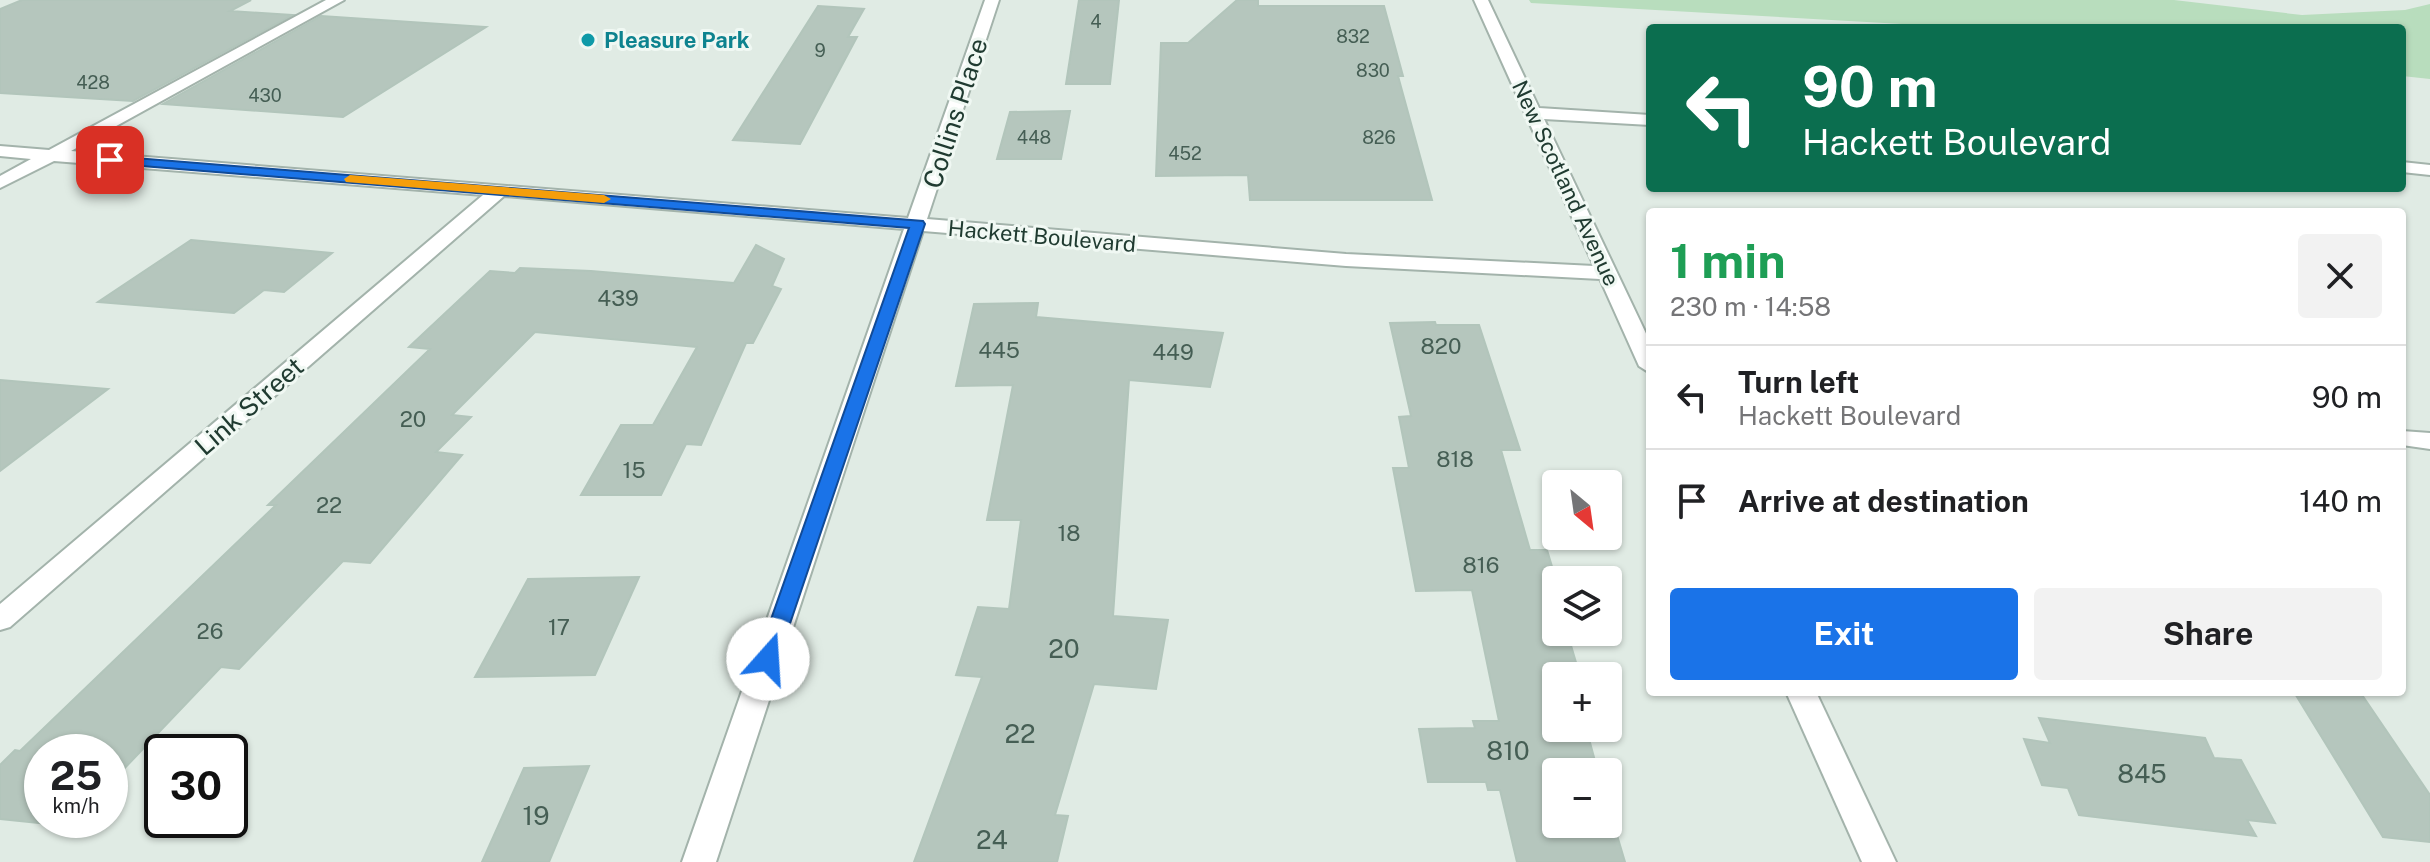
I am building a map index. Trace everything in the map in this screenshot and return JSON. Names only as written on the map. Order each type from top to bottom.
[{"type":"street","points":[[0,183],[337,0]]},
{"type":"street","name":"Collins Place","points":[[699,862],[992,0]]},
{"type":"street","name":"New Scotland Avenue","points":[[1481,0],[1646,357]]},
{"type":"street","points":[[1533,113],[1646,120]]},
{"type":"street","name":"Hackett Boulevard","points":[[0,151],[1418,267],[1607,273]]},
{"type":"street","points":[[2406,167],[2430,170]]},
{"type":"street","name":"Link Street","points":[[0,620],[499,191]]},
{"type":"street","points":[[2406,438],[2430,441]]},
{"type":"street","points":[[1803,696],[1879,862]]},
{"type":"green space","points":[[1529,0],[2174,0],[2302,15],[2405,10],[2430,4],[2430,79],[2406,76],[2406,24],[1902,24],[1531,3]]},
{"type":"building","points":[[22,0],[251,0],[230,11],[293,15],[133,101],[0,93],[0,9]]},
{"type":"building","points":[[1079,0],[1119,0],[1110,84],[1066,84]]},
{"type":"building","points":[[1237,0],[1258,0],[1258,6],[1384,6],[1403,76],[1398,76],[1432,200],[1250,200],[1248,175],[1156,176],[1161,43],[1188,43]]},
{"type":"building","points":[[818,6],[864,9],[848,37],[857,37],[800,144],[733,140]]},
{"type":"building","points":[[321,16],[486,27],[343,117],[163,104]]},
{"type":"building","points":[[1070,111],[1061,159],[997,159],[1010,112]]},
{"type":"building","points":[[191,240],[332,253],[284,292],[264,290],[234,313],[98,302]]},
{"type":"building","points":[[756,245],[784,259],[772,286],[781,289],[753,343],[746,343],[701,445],[686,444],[661,495],[581,495],[621,425],[653,425],[697,347],[535,332],[452,415],[471,417],[436,452],[462,455],[370,563],[343,561],[239,669],[221,667],[157,734],[144,734],[144,748],[128,765],[128,734],[38,734],[276,505],[268,505],[430,349],[409,347],[490,271],[515,273],[520,268],[591,271],[734,283]]},
{"type":"building","points":[[1038,303],[1036,317],[1223,333],[1210,387],[1129,380],[1113,616],[1168,620],[1156,689],[1094,684],[1055,815],[1068,816],[1057,862],[914,862],[982,677],[956,675],[978,607],[1009,609],[1021,520],[987,520],[1013,385],[956,386],[974,304]]},
{"type":"building","points":[[1390,323],[1479,325],[1520,450],[1501,450],[1530,550],[1547,550],[1552,566],[1542,566],[1542,646],[1571,646],[1576,662],[1542,662],[1542,742],[1590,742],[1594,758],[1542,758],[1542,838],[1618,838],[1625,862],[1517,862],[1500,790],[1488,790],[1486,782],[1428,782],[1419,729],[1475,728],[1473,721],[1499,721],[1472,590],[1416,591],[1393,468],[1409,468],[1399,417],[1411,416]]},
{"type":"building","points":[[0,380],[108,389],[0,471]]},
{"type":"building","points":[[639,577],[595,675],[475,677],[528,579]]},
{"type":"building","points":[[2296,696],[2363,696],[2430,795],[2430,842],[2383,837]]},
{"type":"building","points":[[2039,718],[2205,738],[2214,758],[2241,760],[2275,823],[2247,820],[2256,836],[2079,815],[2068,788],[2042,785],[2024,739],[2050,743]]},
{"type":"building","points":[[24,747],[24,822],[0,819],[0,765],[15,750],[20,751]]},
{"type":"building","points":[[589,766],[549,862],[482,862],[524,768]]},
{"type":"slow traffic","points":[[350,179],[604,199]]},
{"type":"place","name":"Pleasure Park","points":[[588,40]]},
{"type":"route","points":[[110,160],[918,224],[768,659]]}]
